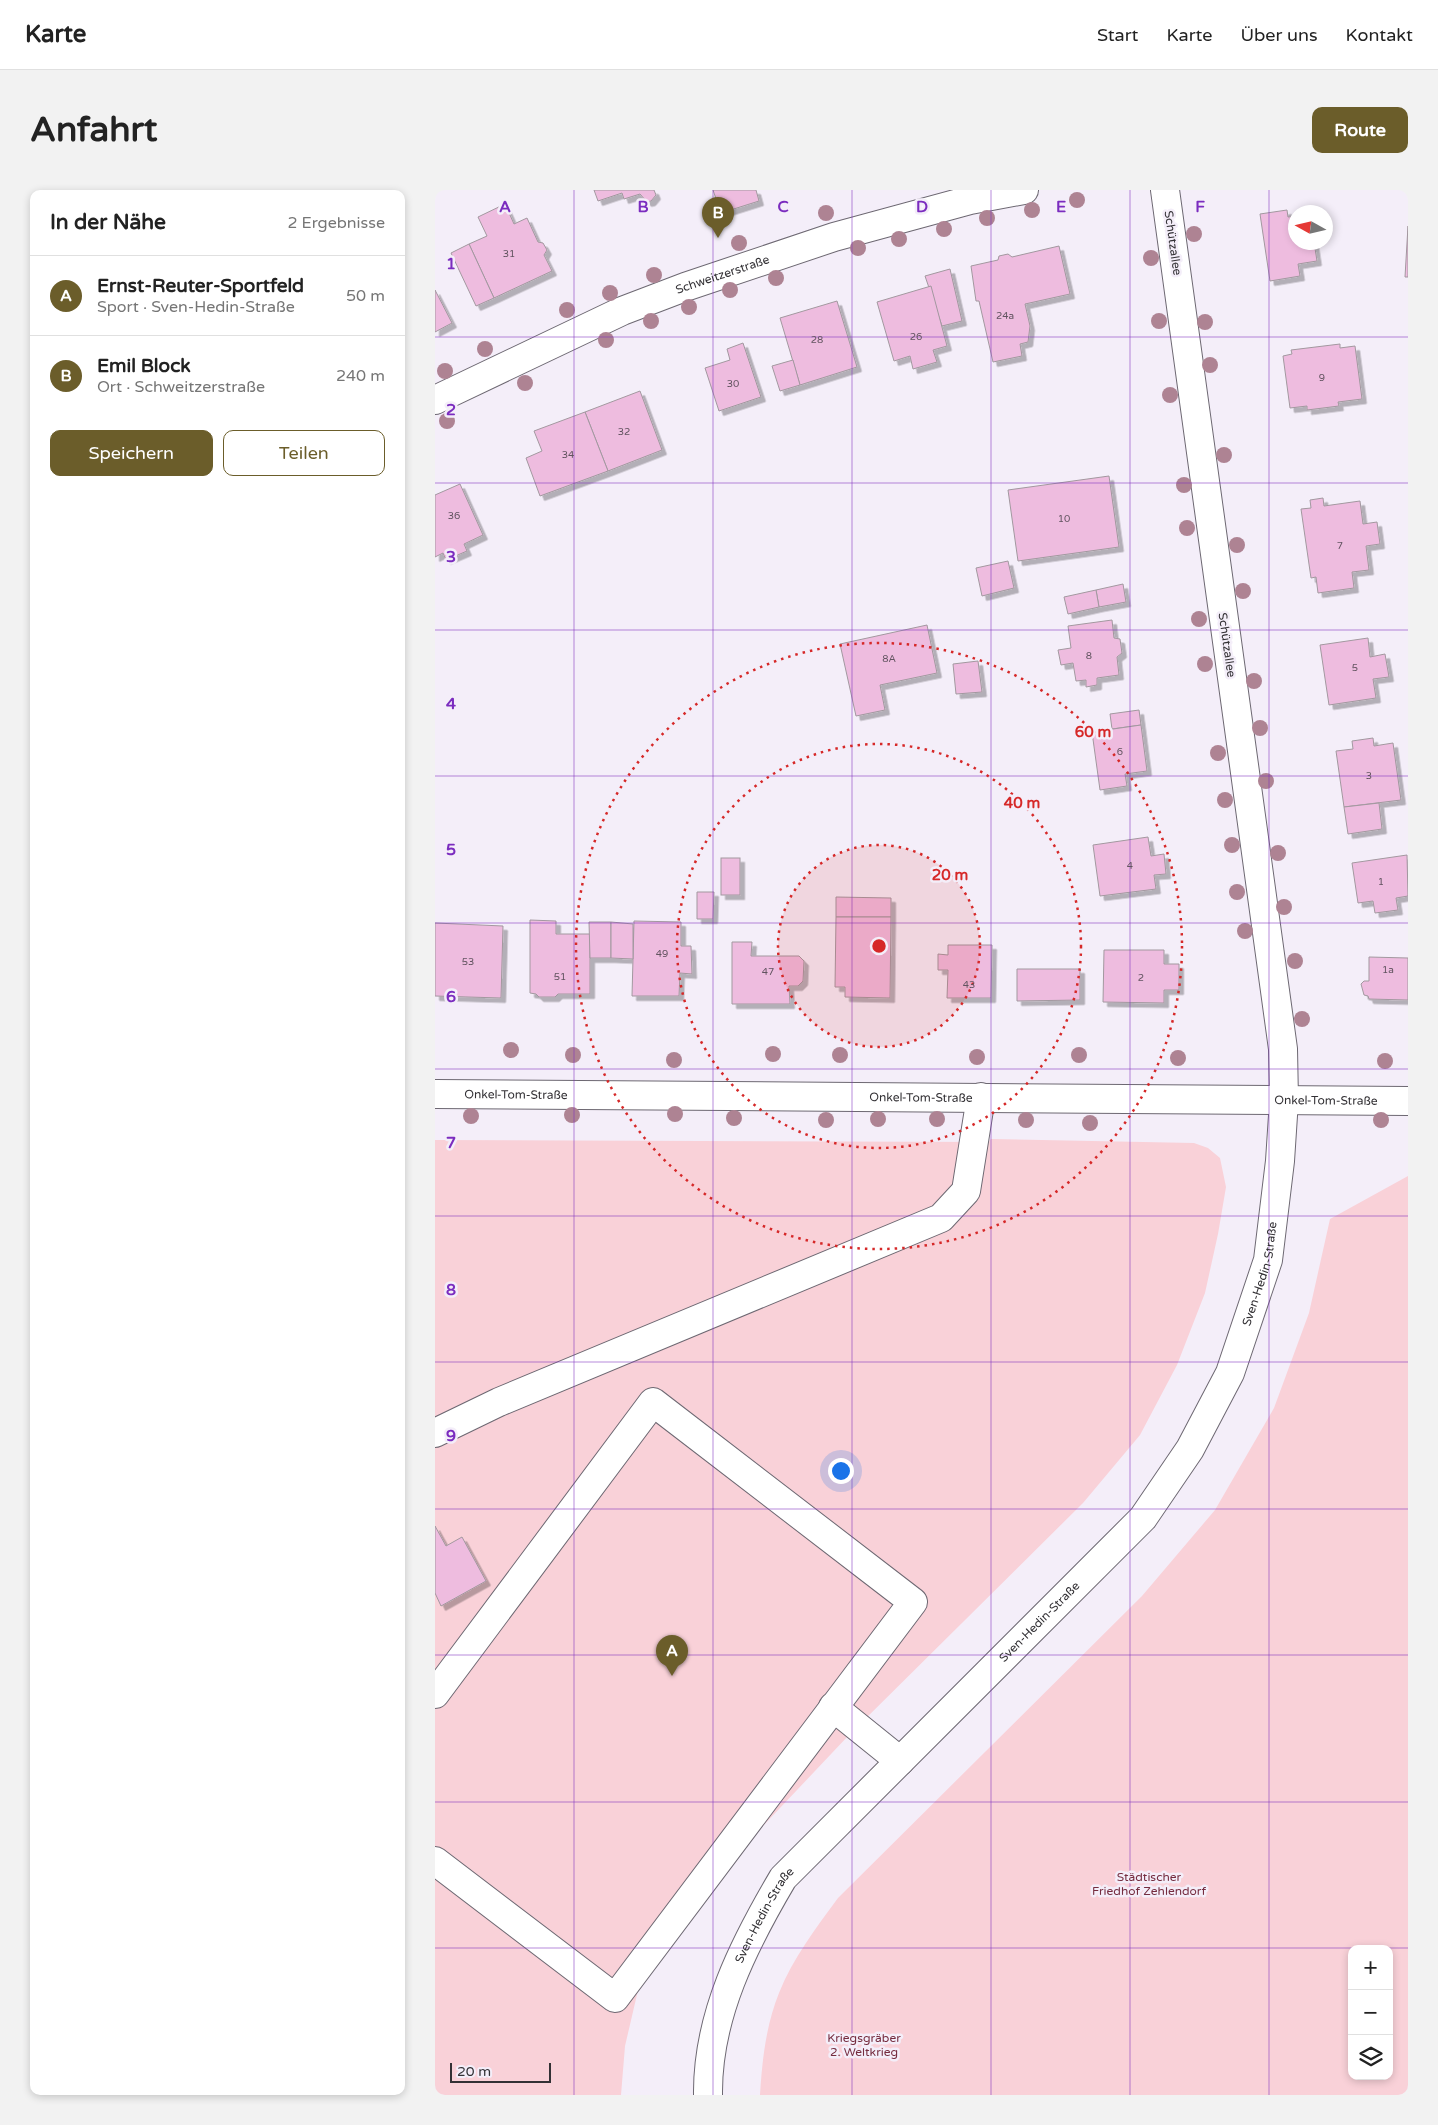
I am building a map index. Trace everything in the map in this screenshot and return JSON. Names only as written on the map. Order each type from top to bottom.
[{"type":"street","name":"Schweitzerstraße","points":[[435,400],[622,311],[685,287],[834,237],[970,200],[1024,190]]},
{"type":"street","name":"Schützallee","points":[[1165,190],[1283,1049],[1284,1100]]},
{"type":"street","name":"Onkel-Tom-Straße","points":[[435,1094],[1408,1101]]},
{"type":"street","points":[[435,1433],[508,1398],[941,1218],[966,1191],[981,1097]]},
{"type":"street","name":"Sven-Hedin-Straße","points":[[708,2095],[708,2077],[717,2023],[734,1970],[759,1919],[783,1878],[1143,1518],[1190,1449],[1230,1373],[1268,1260],[1284,1100]]},
{"type":"street","points":[[435,1694],[653,1402],[913,1602],[615,1998],[435,1861]]},
{"type":"street","points":[[833,1707],[900,1761]]},
{"type":"green space","points":[[991,1139],[1194,1143],[1208,1148],[1220,1158],[1226,1187],[1205,1293],[1177,1365],[1140,1435],[1083,1503],[849,1735],[677,1917],[643,1969],[625,2046],[621,2095],[435,2095],[435,1140],[988,1142]]},
{"type":"green space","name":"Städtischer Friedhof Zehlendorf","points":[[1408,1176],[1408,2095],[760,2095],[765,2043],[775,2005],[798,1955],[813,1932],[838,1898],[1142,1596],[1215,1510],[1274,1408],[1309,1313],[1330,1219]]},
{"type":"building","points":[[594,190],[654,190],[656,195],[651,201],[647,202],[640,194],[624,199],[622,193],[598,201]]},
{"type":"building","points":[[713,190],[756,190],[759,201],[721,213]]},
{"type":"building","points":[[505,204],[514,224],[527,218],[538,242],[543,243],[547,250],[544,255],[552,271],[494,298],[469,244],[487,236],[478,217]]},
{"type":"building","points":[[1287,210],[1288,250],[1315,250],[1317,261],[1298,264],[1300,276],[1270,281],[1260,214]]},
{"type":"building","points":[[1408,226],[1408,277],[1405,277]]},
{"type":"building","points":[[469,244],[494,298],[476,306],[451,253]]},
{"type":"building","points":[[1059,246],[1070,294],[1025,304],[1030,326],[1028,342],[1020,344],[1022,356],[993,362],[979,301],[976,301],[971,266],[998,260],[999,256],[1008,254],[1012,257]]},
{"type":"building","points":[[950,269],[962,321],[942,326],[925,276]]},
{"type":"building","points":[[931,286],[947,346],[933,350],[937,362],[913,369],[910,356],[894,361],[877,302]]},
{"type":"building","points":[[435,290],[452,323],[435,332]]},
{"type":"building","points":[[837,301],[857,367],[800,385],[780,318]]},
{"type":"building","points":[[743,343],[761,397],[719,411],[705,368],[730,360],[727,349]]},
{"type":"building","points":[[1340,344],[1340,348],[1355,346],[1362,399],[1338,402],[1339,406],[1307,410],[1307,406],[1290,408],[1283,356],[1292,354],[1291,350]]},
{"type":"building","points":[[793,360],[800,385],[780,391],[772,366]]},
{"type":"building","points":[[640,391],[662,450],[608,471],[585,412]]},
{"type":"building","points":[[585,412],[608,471],[540,496],[526,458],[542,451],[534,431]]},
{"type":"building","points":[[1109,476],[1119,547],[1018,561],[1008,490]]},
{"type":"building","points":[[460,484],[483,535],[464,544],[467,551],[446,560],[443,553],[435,557],[435,495]]},
{"type":"building","points":[[1323,498],[1324,506],[1360,501],[1363,524],[1377,522],[1380,544],[1366,546],[1369,570],[1352,572],[1354,588],[1318,593],[1316,577],[1311,578],[1301,509],[1311,508],[1310,500]]},
{"type":"building","points":[[1008,561],[1014,588],[982,596],[976,568]]},
{"type":"building","points":[[1123,584],[1126,602],[1099,607],[1096,590]]},
{"type":"building","points":[[1096,590],[1099,607],[1068,614],[1064,597]]},
{"type":"building","points":[[1112,620],[1114,638],[1120,639],[1122,653],[1117,657],[1119,675],[1097,678],[1097,685],[1086,687],[1086,680],[1076,681],[1073,663],[1061,665],[1058,650],[1071,648],[1068,626]]},
{"type":"building","points":[[927,625],[937,673],[880,685],[885,710],[856,716],[840,644]]},
{"type":"building","points":[[1368,638],[1370,657],[1385,654],[1389,677],[1373,679],[1376,698],[1329,705],[1320,645]]},
{"type":"building","points":[[978,661],[982,692],[956,694],[953,664]]},
{"type":"building","points":[[1139,710],[1141,725],[1112,729],[1110,714]]},
{"type":"building","points":[[1141,725],[1147,771],[1125,774],[1127,786],[1100,790],[1092,732]]},
{"type":"building","points":[[1373,738],[1374,746],[1393,743],[1401,800],[1344,807],[1336,751],[1353,749],[1352,741]]},
{"type":"building","points":[[1379,803],[1382,829],[1348,834],[1344,807]]},
{"type":"building","points":[[1148,837],[1151,856],[1164,854],[1166,874],[1154,875],[1156,889],[1100,896],[1093,845]]},
{"type":"building","points":[[1407,855],[1408,896],[1396,898],[1398,910],[1375,913],[1373,901],[1358,903],[1352,863]]},
{"type":"building","points":[[721,858],[740,858],[740,895],[721,895]]},
{"type":"building","points":[[697,892],[714,892],[713,919],[697,919]]},
{"type":"building","points":[[836,897],[891,898],[891,917],[836,917]]},
{"type":"building","points":[[836,917],[891,917],[890,998],[845,997],[845,987],[835,987]]},
{"type":"building","points":[[530,920],[556,921],[556,934],[590,934],[590,994],[558,994],[555,997],[539,997],[536,994],[530,993]]},
{"type":"building","points":[[634,921],[681,922],[681,946],[691,946],[692,974],[680,973],[679,996],[632,996]]},
{"type":"building","points":[[589,922],[611,922],[611,958],[590,958]]},
{"type":"building","points":[[611,922],[633,924],[633,959],[611,958]]},
{"type":"building","points":[[435,923],[503,926],[501,998],[435,996]]},
{"type":"building","points":[[732,942],[752,942],[751,956],[799,956],[804,961],[803,981],[798,986],[789,986],[790,1004],[732,1004]]},
{"type":"building","points":[[948,945],[992,945],[991,998],[947,998],[948,970],[938,970],[938,954],[948,955]]},
{"type":"building","points":[[1104,950],[1164,950],[1164,964],[1179,964],[1179,990],[1164,990],[1164,1003],[1103,1002]]},
{"type":"building","points":[[1369,957],[1408,958],[1408,1000],[1369,999],[1368,996],[1364,995],[1361,984],[1364,981],[1369,981]]},
{"type":"building","points":[[1017,969],[1080,969],[1080,1000],[1017,1001]]},
{"type":"building","points":[[435,1526],[446,1546],[462,1537],[486,1581],[441,1606],[435,1593]]},
{"type":"place","name":"Emil Block","points":[[718,238]]},
{"type":"place","name":"Ernst-Reuter-Sportfeld","points":[[672,1676]]},
{"type":"park label","name":"Kriegsgräber 2. Weltkrieg","points":[[864,2045]]}]
